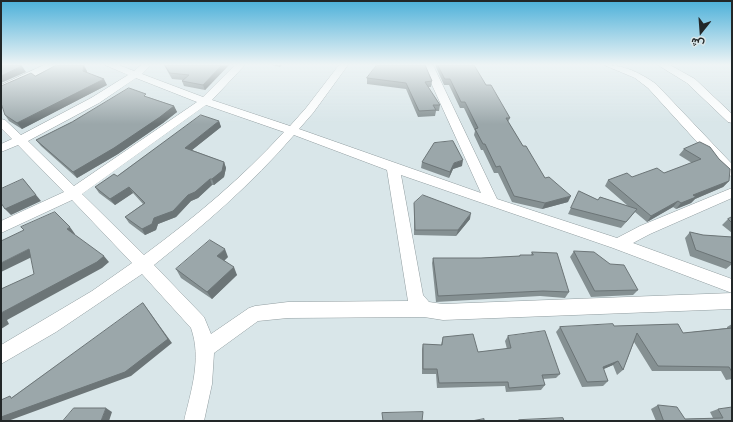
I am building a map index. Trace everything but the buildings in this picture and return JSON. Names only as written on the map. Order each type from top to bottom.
[{"type":"street","points":[[1,89],[10,85]]},
{"type":"street","points":[[1,148],[20,141],[86,106],[120,85]]},
{"type":"street","points":[[161,85],[205,102],[293,131],[393,168],[618,244],[732,286]]},
{"type":"street","points":[[1,227],[74,193],[205,102],[222,85]]},
{"type":"street","points":[[1,355],[32,337],[144,264],[195,225],[252,173],[293,131],[330,85]]},
{"type":"street","points":[[437,85],[492,202]]},
{"type":"street","points":[[650,85],[732,172]]},
{"type":"street","points":[[695,85],[732,120]]},
{"type":"street","points":[[1,122],[144,264],[198,323],[203,334],[206,366],[194,421]]},
{"type":"street","points":[[393,168],[415,298],[424,309]]},
{"type":"street","points":[[618,244],[645,230],[732,193]]},
{"type":"street","points":[[205,349],[255,314],[288,310],[424,309],[442,312],[732,301]]}]
